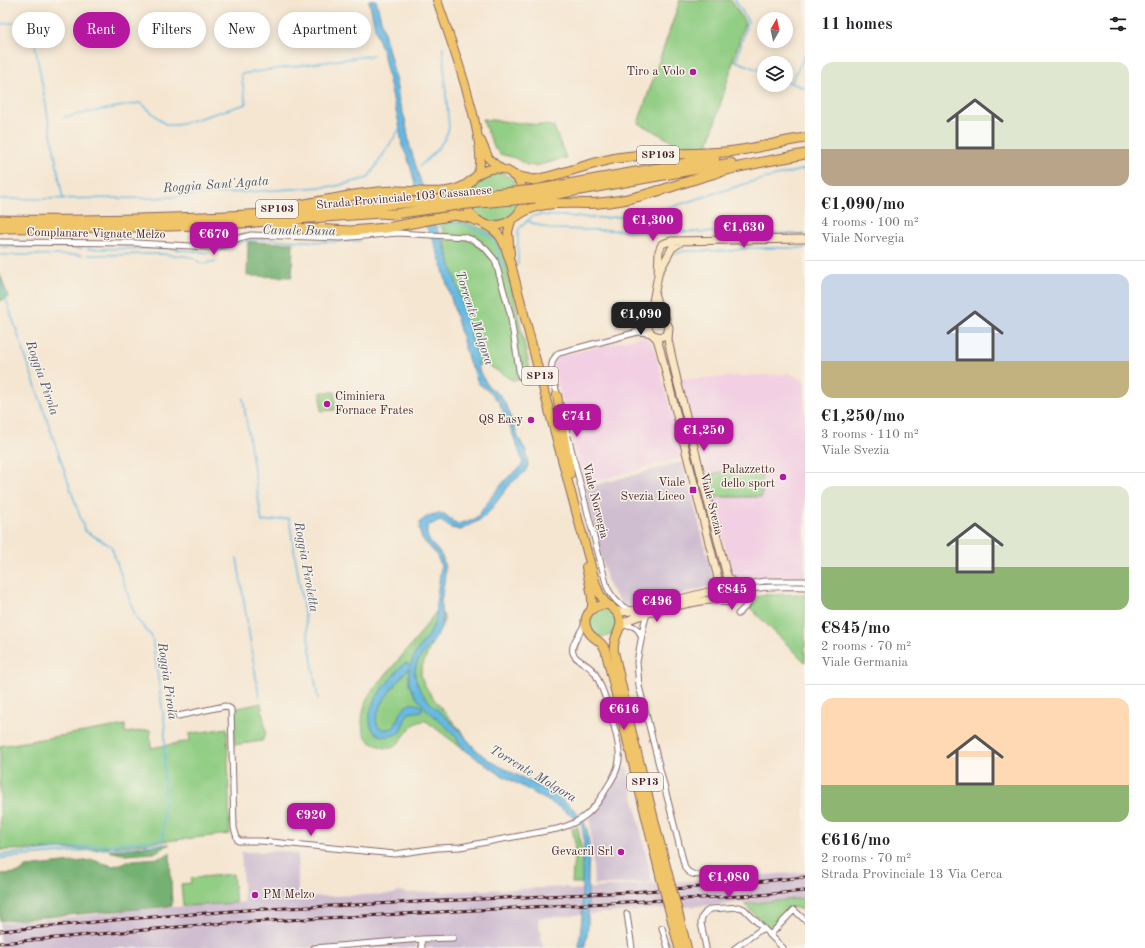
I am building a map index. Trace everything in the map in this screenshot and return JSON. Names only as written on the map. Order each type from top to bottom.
[{"type":"highway","name":"SP103","points":[[513,175],[534,180],[616,158],[726,152],[805,139]]},
{"type":"highway","name":"Strada Provinciale 103 Cassanese","points":[[535,194],[744,153],[805,139]]},
{"type":"highway","name":"Strada Provinciale 103 Cassanese","points":[[0,220],[98,221],[228,217],[394,209],[535,194],[745,160],[805,148]]},
{"type":"highway","points":[[514,219],[528,209],[541,205],[598,203],[630,199],[725,170],[805,154]]},
{"type":"highway","name":"SP103","points":[[139,219],[155,215],[270,210],[364,193],[415,191],[445,192],[457,190],[470,181]]},
{"type":"highway","name":"Strada Provinciale 103 Cassanese","points":[[0,228],[148,227],[244,224],[380,213],[394,209]]},
{"type":"highway","name":"SP103","points":[[148,227],[196,229],[280,227],[341,232],[386,228],[454,215],[467,216],[478,221]]},
{"type":"main road","points":[[437,0],[463,78],[478,135],[488,158],[501,169],[513,175]]},
{"type":"main road","points":[[478,135],[480,162],[478,174]]},
{"type":"main road","points":[[478,221],[469,212],[465,199],[470,181],[478,174],[490,168],[501,169]]},
{"type":"main road","name":"SP13","points":[[511,264],[508,232],[514,219],[521,210],[524,198],[521,185],[513,175]]},
{"type":"main road","points":[[487,225],[499,226],[514,219]]},
{"type":"main road","name":"SP13","points":[[478,221],[487,225],[500,236],[511,264],[569,488],[598,591],[604,601],[617,608],[620,619],[614,643],[614,651],[679,948]]},
{"type":"main road","points":[[557,395],[570,471],[569,488]]},
{"type":"main road","name":"SP13","points":[[569,488],[589,581],[592,605],[585,623],[588,631],[601,642],[605,649],[665,879],[687,948]]},
{"type":"main road","points":[[591,610],[600,605],[617,608]]},
{"type":"main road","points":[[595,638],[607,640],[613,637],[618,631]]},
{"type":"street","name":"Complanare Vignate Melzo","points":[[0,242],[136,243],[209,247],[225,245],[239,238],[251,235],[340,238],[398,233],[463,236],[485,248],[494,257],[510,313],[520,376],[528,381],[541,380]]},
{"type":"street","points":[[683,241],[805,239]]},
{"type":"street","name":"Viale Svezia","points":[[658,275],[672,248],[683,241]]},
{"type":"street","name":"Viale Svezia","points":[[683,241],[666,242],[662,245],[659,252],[658,275],[648,324],[649,331],[657,339],[660,349],[697,489],[717,574],[717,586]]},
{"type":"street","name":"Viale Svezia","points":[[655,292],[659,310],[668,323],[668,340],[685,417],[727,575],[733,582]]},
{"type":"street","points":[[648,324],[655,317],[661,316],[666,319]]},
{"type":"street","points":[[654,336],[663,336],[667,333],[669,327]]},
{"type":"street","name":"Viale Norvegia","points":[[617,608],[615,600],[607,588],[551,372],[551,363],[559,353],[638,332],[647,333],[654,336]]},
{"type":"street","points":[[617,608],[621,612],[655,606],[712,591],[724,580],[739,585],[765,581],[805,581]]},
{"type":"street","points":[[733,582],[737,589],[736,597]]},
{"type":"street","points":[[717,586],[716,594],[720,600]]},
{"type":"street","points":[[618,631],[624,623],[647,614],[707,600],[729,602],[733,600],[741,591],[755,588],[805,587]]},
{"type":"street","points":[[738,614],[748,604]]},
{"type":"street","points":[[655,606],[649,610],[643,626],[637,665],[639,686],[685,868],[688,872],[694,875],[709,874]]},
{"type":"street","points":[[643,626],[653,615],[662,610]]},
{"type":"street","points":[[178,716],[225,706],[231,709],[234,828],[238,841],[261,841],[395,854],[437,848],[460,848],[557,829],[588,814],[600,799],[618,768],[619,759],[617,742],[612,721],[596,674],[591,668],[576,658],[573,653],[573,643],[577,639],[585,623]]},
{"type":"street","points":[[618,631],[627,625],[634,627],[640,632],[641,638]]},
{"type":"street","points":[[577,639],[586,636],[595,638]]},
{"type":"street","points":[[706,948],[701,921],[704,913],[710,909],[739,907],[744,909],[783,948]]},
{"type":"street","points":[[770,935],[794,910],[805,920]]},
{"type":"street","points":[[627,914],[632,948]]},
{"type":"street","points":[[662,928],[668,948]]},
{"type":"street","points":[[735,948],[762,928]]},
{"type":"street","points":[[314,948],[421,939],[453,938]]},
{"type":"street","points":[[421,939],[422,948]]},
{"type":"shaded area","points":[[640,337],[647,338],[653,345],[683,457],[584,484],[552,363],[559,356]]},
{"type":"shaded area","points":[[791,374],[805,382],[805,577],[772,576],[736,579],[732,574],[681,379]]},
{"type":"shaded area","points":[[683,462],[715,585],[631,608],[622,603],[609,587],[584,488]]},
{"type":"shaded area","name":"Gevacril Srl","points":[[627,768],[652,882],[594,885],[590,818],[621,769]]},
{"type":"shaded area","points":[[286,851],[298,854],[298,897],[394,894],[400,891],[407,893],[567,887],[569,890],[805,872],[805,898],[538,918],[543,948],[426,948],[424,936],[416,937],[416,948],[0,948],[0,923],[13,922],[18,919],[29,921],[122,911],[244,902],[241,852]]},
{"type":"green space","name":"Tiro a Volo","points":[[680,0],[731,0],[745,22],[707,149],[681,146],[638,123]]},
{"type":"green space","points":[[482,119],[554,127],[566,158],[535,166],[527,165],[515,158],[500,154],[495,149]]},
{"type":"green space","points":[[499,172],[510,177],[516,184],[519,189],[520,200],[516,210],[509,218],[502,221],[488,223],[474,214],[468,195],[479,177],[486,174]]},
{"type":"green space","points":[[457,219],[486,230],[495,236],[506,260],[532,379],[512,380],[488,365],[477,364],[445,243],[441,221]]},
{"type":"green space","points":[[248,242],[293,243],[292,277],[247,276]]},
{"type":"green space","points":[[0,274],[8,297],[0,301]]},
{"type":"green space","points":[[321,392],[335,392],[335,410],[321,411]]},
{"type":"green space","points":[[731,469],[762,469],[762,497],[715,498],[709,475]]},
{"type":"green space","points":[[805,594],[805,662],[746,604],[761,595]]},
{"type":"green space","points":[[603,609],[613,613],[617,623],[613,633],[603,637],[593,633],[589,623],[593,613]]},
{"type":"green space","points":[[436,612],[444,615],[444,621],[425,659],[421,671],[422,678],[430,694],[465,736],[470,752],[463,749],[426,721],[421,721],[412,726],[394,747],[385,748],[371,743],[363,731],[362,723],[364,707],[370,693],[418,637]]},
{"type":"green space","points":[[261,703],[266,733],[262,741],[234,745],[234,709]]},
{"type":"green space","points":[[125,725],[125,733],[150,730],[151,748],[190,741],[189,734],[227,728],[230,834],[92,849],[0,850],[0,746]]},
{"type":"green space","points":[[578,827],[582,854],[583,883],[572,883],[575,843],[572,828]]},
{"type":"green space","points":[[170,844],[154,853],[126,855],[109,851]]},
{"type":"green space","points":[[170,853],[172,906],[0,921],[0,874],[19,873],[26,867],[93,860],[113,866],[133,860],[159,858]]},
{"type":"green space","points":[[233,874],[236,903],[183,906],[181,884],[191,883],[191,878]]},
{"type":"green space","points":[[805,898],[805,914],[800,909],[792,907],[770,929],[744,904]]},
{"type":"water","name":"Torrente Molgora","points":[[369,0],[376,0],[395,76],[399,102],[405,119],[410,147],[433,221],[444,244],[456,281],[478,361],[479,370],[488,386],[501,396],[508,409],[518,437],[526,451],[528,465],[525,472],[511,483],[488,513],[481,519],[461,530],[451,528],[441,521],[429,525],[427,528],[428,538],[443,559],[445,576],[441,604],[442,620],[440,630],[416,666],[415,674],[417,683],[433,706],[455,726],[479,752],[489,760],[554,795],[577,813],[584,822],[588,834],[589,849],[588,927],[584,948],[579,948],[582,916],[582,867],[584,840],[582,826],[576,819],[559,807],[498,773],[465,750],[455,735],[424,707],[416,697],[409,684],[409,668],[386,696],[381,705],[377,721],[379,727],[389,729],[394,727],[398,717],[407,705],[416,704],[422,707],[422,711],[409,713],[400,732],[391,736],[382,736],[375,733],[370,724],[372,706],[377,697],[403,664],[407,663],[410,666],[415,654],[431,631],[436,618],[436,604],[441,567],[436,554],[422,539],[419,529],[420,522],[428,516],[439,513],[444,514],[458,524],[474,519],[479,515],[507,478],[521,467],[523,462],[499,402],[490,392],[478,383],[473,368],[470,365],[441,263],[433,240],[425,224],[412,172],[402,146],[399,123],[383,52],[376,32]]},
{"type":"waterway","points":[[735,0],[748,21],[736,61],[757,69]]},
{"type":"waterway","points":[[0,24],[31,23],[63,199]]},
{"type":"waterway","points":[[420,166],[441,144],[449,127],[443,47]]},
{"type":"waterway","points":[[64,117],[141,103],[164,123],[168,125],[177,125],[246,104],[241,74],[374,55]]},
{"type":"waterway","points":[[793,79],[805,55]]},
{"type":"waterway","points":[[793,84],[805,88]]},
{"type":"waterway","name":"Roggia Sant'Agata","points":[[0,199],[154,198],[336,186],[368,178],[401,127]]},
{"type":"waterway","points":[[527,221],[533,216],[538,215],[605,218],[627,216],[678,205],[751,182],[805,169]]},
{"type":"waterway","points":[[518,265],[518,230],[527,221],[550,229],[805,234]]},
{"type":"waterway","points":[[436,228],[448,224],[460,223],[488,235],[495,242],[504,269]]},
{"type":"waterway","name":"Canale Buna","points":[[216,252],[244,241],[262,239],[324,242],[360,241]]},
{"type":"waterway","name":"Canale Buna","points":[[0,247],[73,247],[81,249]]},
{"type":"waterway","name":"Canale Buna","points":[[88,249],[166,248],[209,253]]},
{"type":"waterway","points":[[676,254],[683,251],[731,251],[747,248],[805,248]]},
{"type":"waterway","points":[[88,255],[162,254],[192,257],[202,264],[217,261]]},
{"type":"waterway","points":[[0,255],[82,255]]},
{"type":"waterway","name":"Roggia Pirola","points":[[0,282],[85,531],[111,546],[136,618],[152,637],[165,727],[163,839],[0,855]]},
{"type":"waterway","name":"Roggia Piroletta","points":[[243,398],[262,522],[289,518],[318,699]]},
{"type":"waterway","points":[[237,558],[259,696]]},
{"type":"waterway","points":[[0,858],[164,844]]},
{"type":"railway","points":[[0,931],[126,919],[246,910],[631,892],[805,877]]},
{"type":"railway","points":[[0,943],[211,924],[758,895],[805,891]]},
{"type":"place","name":"Tiro a Volo","points":[[693,72]]},
{"type":"place","name":"Ciminiera Fornace Frates","points":[[327,404]]},
{"type":"place","name":"Q8 Easy","points":[[531,420]]},
{"type":"place","name":"Palazzetto dello sport","points":[[783,477]]},
{"type":"place","name":"Viale Svezia Liceo","points":[[693,490]]},
{"type":"place","name":"Gevacril Srl","points":[[621,852]]},
{"type":"place","name":"PM Melzo","points":[[255,895]]}]
